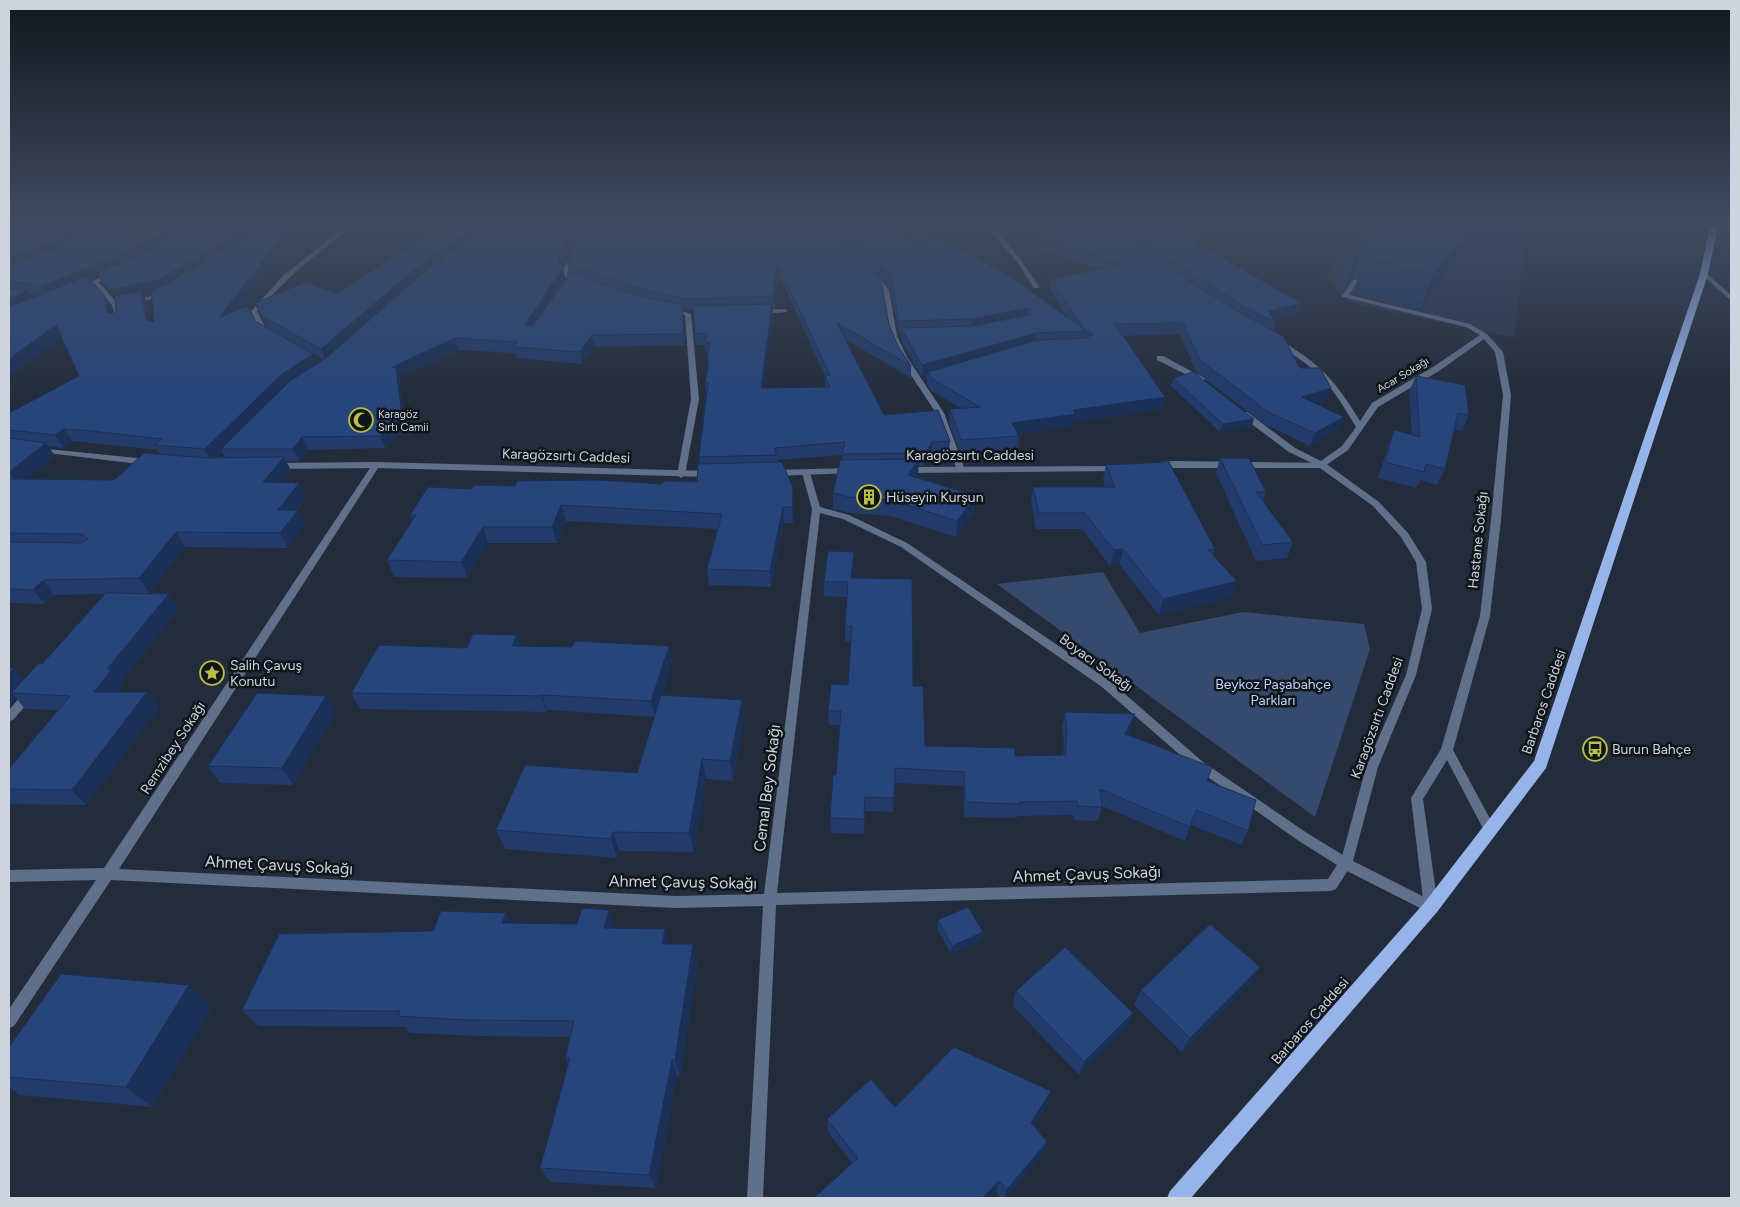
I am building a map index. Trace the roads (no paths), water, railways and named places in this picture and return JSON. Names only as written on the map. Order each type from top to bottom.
[{"type":"main road","name":"Barbaros Caddesi","points":[[1177,1198],[1431,907],[1541,764],[1701,282]]},
{"type":"street","points":[[71,291],[94,282]]},
{"type":"street","points":[[95,282],[115,305],[118,322]]},
{"type":"street","points":[[279,339],[263,330],[254,311],[280,282]]},
{"type":"street","points":[[565,287],[568,282]]},
{"type":"street","points":[[580,282],[588,285]]},
{"type":"street","points":[[880,282],[886,290],[894,336],[903,357],[940,413],[961,470]]},
{"type":"street","points":[[1033,282],[1036,287]]},
{"type":"street","points":[[1354,282],[1345,296],[1468,325],[1485,335]]},
{"type":"street","points":[[1713,282],[1731,298]]},
{"type":"street","points":[[115,305],[152,299],[170,293]]},
{"type":"street","points":[[152,299],[153,307]]},
{"type":"street","points":[[660,307],[688,314],[698,313]]},
{"type":"street","points":[[748,312],[784,311]]},
{"type":"street","points":[[681,474],[695,399],[688,314]]},
{"type":"street","points":[[894,336],[904,335]]},
{"type":"street","name":"Acar Sokağı","points":[[1322,465],[1345,448],[1375,405],[1436,369],[1485,335]]},
{"type":"street","name":"Hastane Sokağı","points":[[1431,907],[1417,798],[1446,750],[1485,616],[1496,520],[1507,395],[1499,352],[1485,335]]},
{"type":"street","points":[[1274,340],[1297,352],[1335,387],[1360,427]]},
{"type":"street","points":[[1160,358],[1199,377],[1207,383]]},
{"type":"street","points":[[919,382],[928,380]]},
{"type":"street","name":"Karagözsırtı Caddesi","points":[[1237,408],[1292,450],[1322,465],[1376,504],[1405,535],[1421,562],[1428,609],[1411,675],[1372,767],[1346,864]]},
{"type":"street","points":[[33,449],[156,463]]},
{"type":"street","points":[[1146,466],[1175,464],[1322,465]]},
{"type":"street","name":"Karagözsırtı Caddesi","points":[[264,466],[376,465],[720,474]]},
{"type":"street","name":"Remzibey Sokağı","points":[[9,1021],[108,874],[376,465]]},
{"type":"street","name":"Karagözsırtı Caddesi","points":[[899,470],[1107,470],[1126,468]]},
{"type":"street","points":[[768,474],[862,471]]},
{"type":"street","name":"Cemal Bey Sokağı","points":[[755,1198],[770,900],[816,509],[806,473]]},
{"type":"street","name":"Boyacı Sokağı","points":[[816,509],[846,517],[904,546],[1106,684],[1199,765],[1303,837],[1346,864]]},
{"type":"street","points":[[9,717],[35,688]]},
{"type":"street","points":[[1446,750],[1490,830]]},
{"type":"street","points":[[1346,864],[1431,907]]},
{"type":"street","name":"Ahmet Çavuş Sokağı","points":[[9,876],[108,874],[676,902],[1331,885],[1346,864]]},
{"type":"place","name":"Karagöz Sırtı Camii","points":[[361,420]]},
{"type":"place","name":"Hüseyin Kurşun","points":[[869,497]]},
{"type":"place","name":"Salih Çavuş Konutu","points":[[212,673]]},
{"type":"place","name":"Burun Bahçe","points":[[1595,749]]},
{"type":"park label","name":"Beykoz Paşabahçe Parkları","points":[[1273,692]]}]
